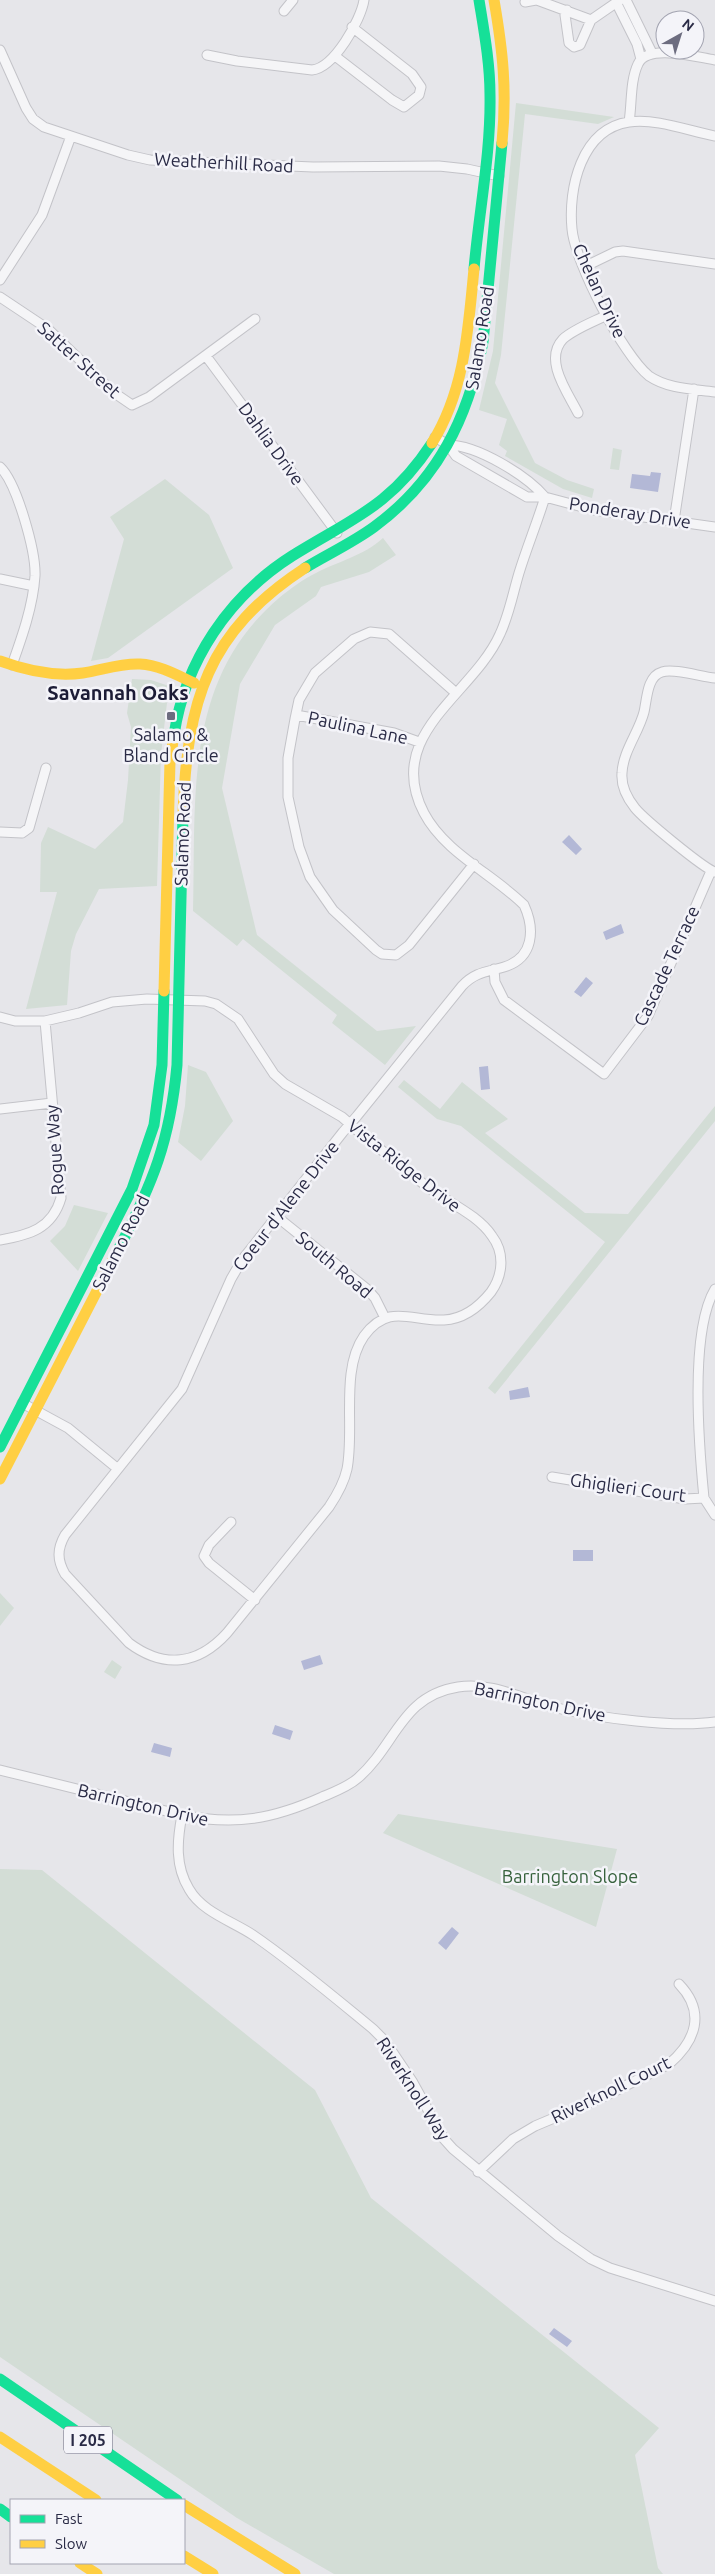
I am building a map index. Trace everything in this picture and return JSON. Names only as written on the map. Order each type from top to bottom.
[{"type":"main road","name":"Salamo Road","points":[[0,1447],[132,1189],[154,1125],[160,1089],[164,1000],[170,761],[177,716],[187,680],[208,640],[240,598],[283,562],[336,533],[388,497],[416,465],[435,437],[455,394],[463,364],[490,95],[488,58],[479,0]]},
{"type":"main road","name":"Salamo Road","points":[[0,1479],[156,1172],[173,1111],[177,1065],[185,768],[190,731],[202,687],[225,643],[259,603],[290,578],[345,547],[390,516],[421,484],[448,445],[467,410],[479,364],[505,121],[505,82],[494,0]]},
{"type":"main road","points":[[0,661],[42,673],[66,675],[139,664],[161,669],[202,687]]},
{"type":"main road","name":"I 205","points":[[0,2379],[176,2499]]},
{"type":"main road","name":"I 205","points":[[0,2437],[94,2499]]},
{"type":"main road","points":[[185,2506],[295,2574]]},
{"type":"main road","points":[[185,2557],[213,2574]]},
{"type":"main road","points":[[82,2564],[97,2574]]},
{"type":"street","points":[[284,11],[293,0]]},
{"type":"street","points":[[207,55],[236,61],[312,70],[323,68],[335,56],[363,7],[364,0]]},
{"type":"street","points":[[525,2],[536,0],[591,20]]},
{"type":"street","points":[[626,0],[652,53]]},
{"type":"street","points":[[567,10],[565,16],[569,43],[574,47],[580,45],[591,20],[618,1],[637,44],[641,59]]},
{"type":"street","points":[[335,56],[404,107],[419,95],[421,87],[412,74],[352,27]]},
{"type":"street","name":"Weatherhill Road","points":[[0,50],[33,119],[44,127],[128,155],[150,160],[313,168],[439,166],[467,169],[499,176]]},
{"type":"street","points":[[628,122],[634,78],[641,59],[652,53],[715,60]]},
{"type":"street","name":"Chelan Drive","points":[[715,136],[651,123],[628,122],[613,127],[594,140],[582,160],[572,207],[572,230],[584,267],[607,315],[629,353],[645,372],[660,382],[715,392]]},
{"type":"street","points":[[0,280],[42,215],[71,136]]},
{"type":"street","points":[[584,267],[614,252],[623,251],[715,264]]},
{"type":"street","name":"Satter Street","points":[[0,297],[48,329],[113,392],[132,404],[149,397],[256,319]]},
{"type":"street","points":[[578,413],[555,363],[556,352],[564,338],[607,315]]},
{"type":"street","name":"Dahlia Drive","points":[[206,356],[336,533]]},
{"type":"street","points":[[674,521],[694,389]]},
{"type":"street","name":"Ponderay Drive","points":[[435,437],[448,445],[456,456],[527,497],[545,497],[594,510],[715,527]]},
{"type":"street","name":"Ponderay Drive","points":[[448,445],[461,445],[488,458],[533,483],[545,497]]},
{"type":"street","points":[[0,467],[14,487],[20,501],[34,565],[32,601],[12,665]]},
{"type":"street","name":"Coeur d'Alene Drive","points":[[385,1318],[370,1328],[355,1353],[350,1407],[348,1462],[341,1487],[329,1507],[218,1644],[196,1657],[160,1660],[141,1652],[129,1643],[65,1574],[59,1558],[61,1544],[65,1535],[182,1389],[230,1279],[247,1252],[469,978],[494,968],[505,967],[521,957],[529,944],[532,923],[524,905],[443,838],[424,812],[416,783],[416,758],[419,742],[429,725],[485,662],[501,632],[545,497]]},
{"type":"street","points":[[0,579],[34,586]]},
{"type":"street","points":[[456,693],[389,634],[378,631],[370,632],[354,640],[319,668],[304,689],[296,715],[288,758],[288,782],[295,831],[310,877],[320,895],[346,925],[382,954],[396,955],[415,939],[474,864]]},
{"type":"street","name":"Cascade Terrace","points":[[494,968],[495,982],[504,1000],[590,1061],[604,1074],[648,1016],[713,871],[636,809],[625,790],[622,775],[627,753],[641,724],[649,686],[653,679],[661,672],[669,671],[715,678]]},
{"type":"street","name":"Paulina Lane","points":[[296,715],[394,733],[419,742]]},
{"type":"street","points":[[0,832],[22,832],[29,828],[33,822],[46,768]]},
{"type":"street","name":"Vista Ridge Drive","points":[[0,1017],[15,1021],[44,1022],[112,1002],[179,999],[205,1001],[226,1010],[240,1023],[274,1074],[285,1084],[299,1094],[332,1110],[429,1188],[480,1223],[492,1235],[500,1253],[499,1278],[488,1296],[472,1311],[445,1320],[403,1315],[385,1318]]},
{"type":"street","name":"Rogue Way","points":[[0,1240],[32,1234],[44,1227],[59,1206],[61,1198],[60,1171],[44,1022]]},
{"type":"street","points":[[0,1109],[52,1103]]},
{"type":"street","name":"South Road","points":[[276,1216],[366,1289],[375,1298],[385,1318]]},
{"type":"street","points":[[715,1290],[707,1302],[698,1349],[704,1498],[715,1515]]},
{"type":"street","points":[[22,1403],[68,1428],[118,1469]]},
{"type":"street","name":"Ghiglieri Court","points":[[552,1477],[685,1498],[704,1498]]},
{"type":"street","points":[[231,1522],[209,1545],[204,1556],[209,1563],[254,1600]]},
{"type":"street","name":"Barrington Drive","points":[[0,1770],[182,1815],[217,1821],[250,1820],[289,1810],[341,1789],[358,1777],[372,1762],[405,1715],[415,1706],[434,1694],[459,1686],[492,1688],[557,1708],[598,1716],[681,1723],[715,1722]]},
{"type":"street","name":"Riverknoll Way","points":[[182,1815],[177,1844],[180,1863],[189,1890],[198,1901],[255,1937],[373,2029],[385,2041],[412,2081],[444,2139],[478,2172],[558,2236],[591,2259],[615,2269],[715,2300]]},
{"type":"street","name":"Riverknoll Court","points":[[478,2172],[513,2139],[669,2064],[678,2057],[691,2037],[696,2014],[693,2003],[679,1984]]},
{"type":"green space","points":[[516,103],[614,117],[598,124],[525,114],[501,355],[495,383],[535,463],[567,480],[594,489],[592,498],[563,489],[505,456],[507,451],[499,445],[507,419],[479,410],[493,351]]},
{"type":"green space","points":[[613,448],[622,450],[619,470],[610,469]]},
{"type":"green space","points":[[165,479],[209,515],[233,568],[108,658],[91,661],[124,539],[110,517]]},
{"type":"green space","points":[[383,538],[396,555],[369,572],[321,587],[316,596],[275,625],[240,684],[222,788],[257,935],[377,1031],[416,1026],[385,1065],[332,1023],[337,1015],[243,939],[237,946],[193,911],[196,783],[201,742],[210,703],[225,665],[248,630],[279,598],[306,578],[359,554]]},
{"type":"green space","points":[[132,679],[151,680],[169,686],[161,754],[157,886],[99,889],[76,934],[71,951],[67,1005],[26,1009],[57,892],[40,892],[41,843],[48,827],[95,849],[123,822],[131,727],[127,713]]},
{"type":"green space","points":[[188,1065],[206,1072],[233,1121],[201,1161],[178,1142],[185,1106]]},
{"type":"green space","points":[[404,1080],[440,1109],[462,1082],[508,1119],[485,1133],[585,1213],[628,1214],[715,1106],[715,1121],[495,1394],[488,1388],[605,1242],[461,1126],[437,1119],[398,1087]]},
{"type":"green space","points":[[74,1205],[108,1213],[78,1271],[50,1241],[65,1226]]},
{"type":"green space","points":[[0,1593],[14,1608],[0,1626]]},
{"type":"green space","points":[[112,1660],[122,1667],[115,1679],[104,1672]]},
{"type":"green space","name":"Barrington Slope","points":[[398,1814],[617,1849],[596,1927],[383,1833]]},
{"type":"green space","points":[[0,1869],[42,1870],[315,2090],[371,2198],[659,2428],[635,2455],[658,2568],[663,2574],[334,2574],[237,2518],[0,2357]]},
{"type":"water","points":[[651,472],[661,473],[658,492],[630,488],[632,474],[650,476]]},
{"type":"water","points":[[569,835],[582,849],[576,855],[562,842]]},
{"type":"water","points":[[621,924],[624,933],[606,940],[603,932]]},
{"type":"water","points":[[586,977],[593,983],[581,997],[574,992]]},
{"type":"water","points":[[488,1066],[490,1089],[481,1090],[479,1067]]},
{"type":"water","points":[[528,1387],[530,1397],[510,1400],[509,1391]]},
{"type":"water","points":[[573,1550],[593,1550],[593,1561],[573,1561]]},
{"type":"water","points":[[320,1655],[323,1664],[304,1670],[301,1661]]},
{"type":"water","points":[[275,1725],[293,1731],[290,1740],[272,1734]]},
{"type":"water","points":[[154,1743],[172,1748],[170,1757],[151,1752]]},
{"type":"water","points":[[452,1927],[459,1933],[446,1950],[438,1943]]},
{"type":"water","points":[[554,2328],[572,2341],[567,2347],[549,2334]]},
{"type":"traffic: fast","points":[[474,269],[487,160],[490,117],[489,71],[479,0]]},
{"type":"traffic: fast","points":[[305,568],[366,533],[396,509],[433,468],[459,422],[477,370],[483,342],[502,143]]},
{"type":"traffic: fast","points":[[174,735],[188,681],[213,633],[230,611],[269,572],[385,497],[416,465],[432,443]]},
{"type":"traffic: fast","points":[[118,1250],[141,1204],[158,1161],[170,1117],[174,1092],[177,1065],[183,814]]},
{"type":"traffic: fast","points":[[0,1447],[132,1189],[154,1125],[162,1065],[164,991]]},
{"type":"traffic: fast","points":[[0,2379],[176,2499]]},
{"type":"traffic: fast","points":[[0,2509],[10,2516]]},
{"type":"traffic: slow","points":[[494,0],[503,71],[502,143]]},
{"type":"traffic: slow","points":[[432,443],[452,402],[458,381],[467,337],[474,269]]},
{"type":"traffic: slow","points":[[183,814],[185,774],[190,737],[198,703],[209,673],[224,644],[245,618],[272,592],[305,568]]},
{"type":"traffic: slow","points":[[0,661],[20,668],[51,674],[83,673],[140,664],[154,666],[194,683]]},
{"type":"traffic: slow","points":[[164,991],[170,761],[174,735]]},
{"type":"traffic: slow","points":[[0,1479],[118,1250]]},
{"type":"traffic: slow","points":[[0,2437],[94,2499]]},
{"type":"traffic: slow","points":[[185,2506],[295,2574]]},
{"type":"traffic: slow","points":[[185,2557],[213,2574]]},
{"type":"traffic: slow","points":[[82,2564],[97,2574]]},
{"type":"place","name":"Salamo & Bland Circle","points":[[171,716]]},
{"type":"district","name":"Savannah Oaks","points":[[118,693]]}]
